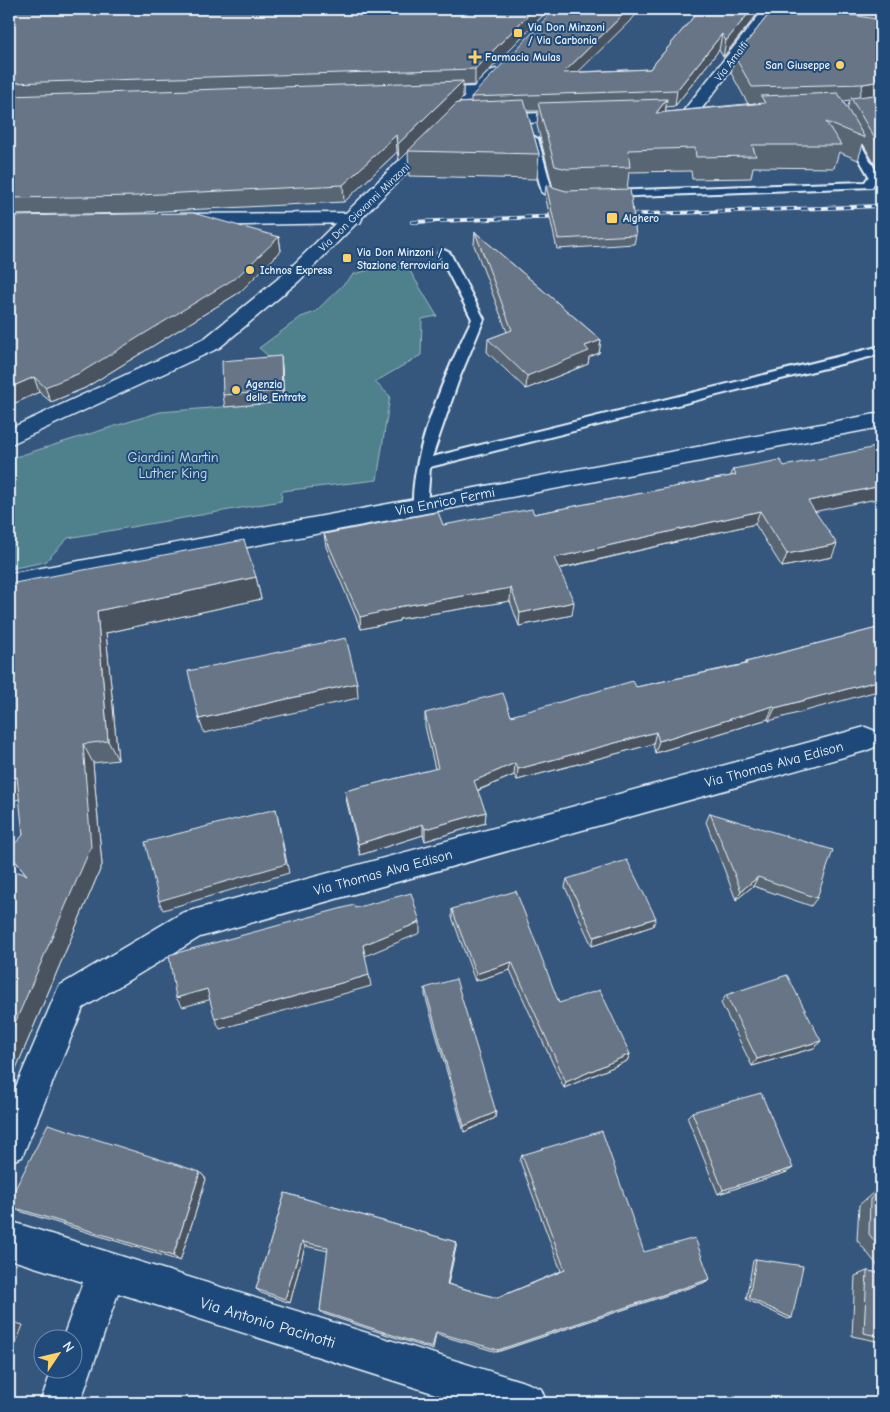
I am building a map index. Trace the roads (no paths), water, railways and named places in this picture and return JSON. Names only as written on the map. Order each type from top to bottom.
[{"type":"street","points":[[769,9],[789,13]]},
{"type":"street","name":"Via Amalfi","points":[[690,113],[769,9]]},
{"type":"street","name":"Via Don Giovanni Minzoni","points":[[9,438],[212,343],[292,277],[353,219],[480,92],[506,63]]},
{"type":"street","points":[[405,94],[480,92]]},
{"type":"street","points":[[671,114],[710,112]]},
{"type":"street","points":[[450,121],[585,116]]},
{"type":"street","points":[[165,220],[353,219]]},
{"type":"street","name":"Via Enrico Fermi","points":[[9,583],[881,420]]},
{"type":"street","name":"Via Thomas Alva Edison","points":[[9,1144],[71,997],[193,924],[865,739]]},
{"type":"street","name":"Via Antonio Pacinotti","points":[[9,1240],[527,1403]]},
{"type":"street","points":[[82,1340],[106,1272]]},
{"type":"street","points":[[60,1403],[68,1380]]},
{"type":"lane","points":[[528,118],[547,192],[575,196]]},
{"type":"lane","points":[[594,195],[868,184],[874,176],[844,125]]},
{"type":"lane","points":[[420,506],[419,492],[423,464],[460,356],[478,319],[444,253]]},
{"type":"lane","points":[[423,464],[466,455],[881,350]]},
{"type":"railway","points":[[619,215],[881,206]]},
{"type":"railway","points":[[412,222],[564,216]]},
{"type":"place","name":"Via Don Minzoni / Via Carbonia","points":[[518,33]]},
{"type":"place","name":"Farmacia Mulas","points":[[475,57]]},
{"type":"place","name":"San Giuseppe","points":[[840,65]]},
{"type":"place","name":"Alghero","points":[[612,218]]},
{"type":"place","name":"Via Don Minzoni / Stazione ferroviaria","points":[[347,258]]},
{"type":"place","name":"Ichnos Express","points":[[250,270]]},
{"type":"place","name":"Agenzia delle Entrate","points":[[236,390]]},
{"type":"park label","name":"Giardini Martin Luther King","points":[[173,466]]}]
